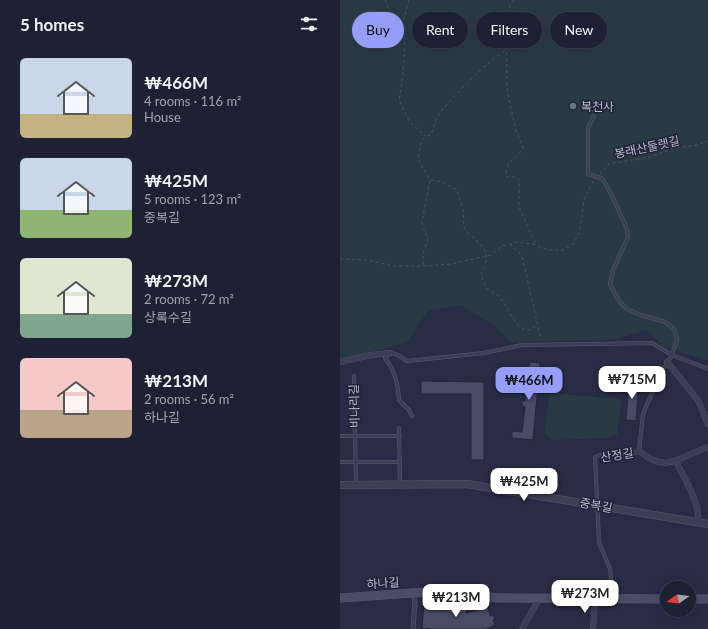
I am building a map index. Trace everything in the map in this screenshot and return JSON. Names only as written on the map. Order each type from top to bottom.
[{"type":"main road","name":"하나길","points":[[340,598],[441,591],[499,598],[660,600]]},
{"type":"main road","points":[[696,599],[708,599]]},
{"type":"street","points":[[340,362],[371,355],[390,353]]},
{"type":"street","points":[[667,362],[698,400],[708,424]]},
{"type":"street","points":[[639,451],[659,463],[664,463],[676,461],[708,447]]},
{"type":"street","points":[[676,461],[696,504],[698,511],[698,522]]},
{"type":"street","name":"중복길","points":[[340,485],[467,484],[596,504],[708,524]]},
{"type":"street","points":[[413,629],[415,603],[414,593]]},
{"type":"street","points":[[522,629],[540,599]]},
{"type":"street","points":[[593,629],[595,600]]},
{"type":"lane","points":[[594,116],[588,127],[588,174],[596,178],[603,179],[627,226],[628,237],[613,270],[610,284],[619,301],[627,309],[665,322],[674,329],[677,339],[672,355]]},
{"type":"lane","points":[[412,416],[409,410],[399,400],[398,386],[392,367],[385,358],[390,353],[396,354],[407,361],[484,353],[522,345],[652,343],[672,355],[708,369]]},
{"type":"lane","name":"산정길","points":[[596,504],[595,456],[634,453],[639,451],[643,414],[660,374],[672,355]]},
{"type":"lane","name":"비나리길","points":[[354,376],[356,485]]},
{"type":"lane","points":[[399,428],[400,484]]},
{"type":"lane","name":"비나리길","points":[[340,436],[400,436]]},
{"type":"lane","points":[[340,462],[400,462]]},
{"type":"lane","points":[[596,504],[599,542],[610,569],[613,600]]},
{"type":"path","points":[[385,0],[392,12]]},
{"type":"path","points":[[404,19],[409,0]]},
{"type":"path","points":[[514,0],[510,6],[506,20],[508,95],[516,131],[523,147],[521,151],[508,163],[506,175],[507,177],[516,177],[519,181],[519,207],[536,245]]},
{"type":"path","points":[[404,34],[405,47],[403,75],[399,100],[409,121],[425,137]]},
{"type":"path","points":[[424,266],[423,252],[428,239],[422,222],[430,180],[417,157],[421,142],[425,137],[431,134],[437,117],[450,100],[495,57],[507,50]]},
{"type":"path","name":"봉래산둘렛길","points":[[340,258],[368,260],[393,266],[424,266],[451,264],[491,255],[502,246],[516,242],[536,245],[548,250],[564,250],[574,242],[580,231],[584,199],[596,178],[608,166],[608,164],[650,157],[675,148],[708,142]]},
{"type":"path","points":[[430,180],[442,182],[457,190],[463,210],[464,228],[479,241],[487,256],[486,264],[481,274],[486,288],[500,297],[519,326],[530,330],[537,326]]},
{"type":"path","points":[[510,244],[521,255],[523,260],[541,345]]},
{"type":"shaded area","points":[[340,0],[708,0],[708,361],[663,346],[647,330],[612,340],[510,342],[494,325],[460,305],[428,311],[406,343],[340,361]]},
{"type":"shaded area","points":[[550,393],[622,399],[617,435],[608,438],[551,440],[544,432]]},
{"type":"building","points":[[530,362],[540,363],[533,440],[512,438],[512,431],[522,432],[525,407],[522,406],[522,401],[525,401],[526,390],[521,389],[523,366],[529,366]]},
{"type":"building","points":[[421,381],[484,382],[484,460],[471,460],[471,394],[421,394]]},
{"type":"building","points":[[630,381],[639,381],[636,421],[626,420],[628,393],[621,392],[621,386],[629,387]]},
{"type":"building","points":[[424,603],[468,608],[466,613],[488,607],[490,616],[493,615],[495,619],[493,620],[495,625],[487,629],[422,628]]},
{"type":"place","name":"복천사","points":[[573,106]]}]
